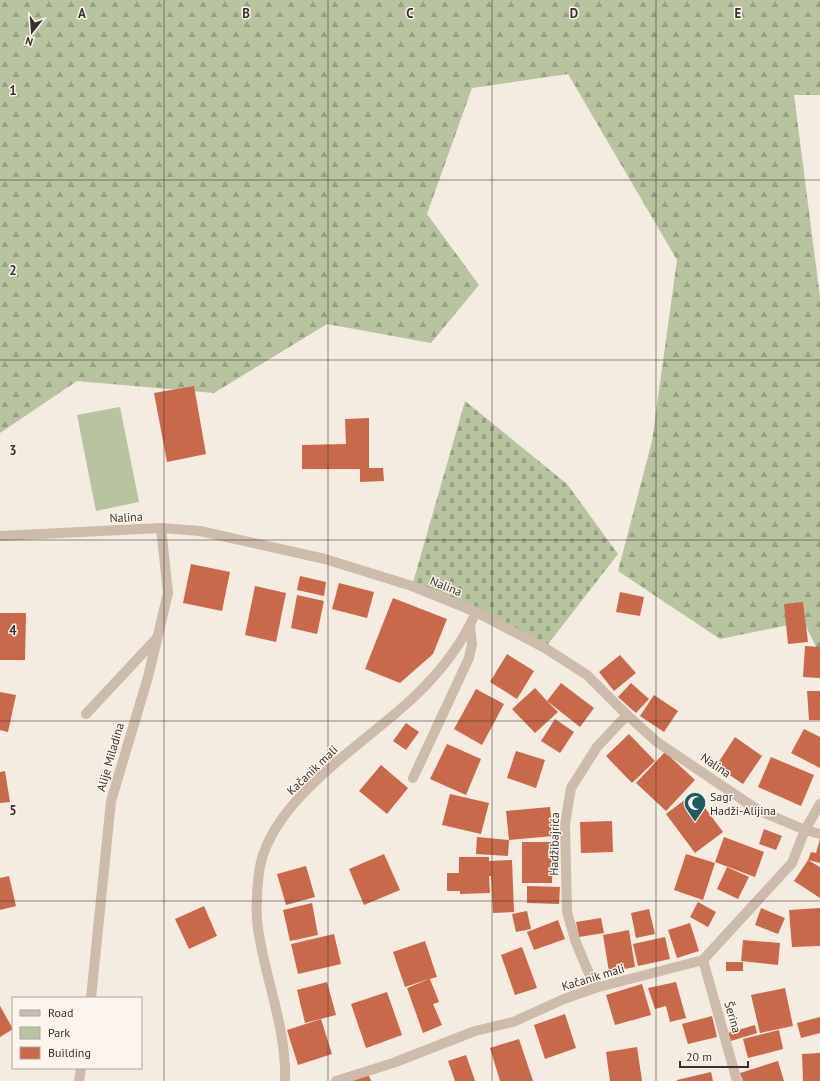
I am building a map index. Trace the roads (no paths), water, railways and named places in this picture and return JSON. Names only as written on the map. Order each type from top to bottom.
[{"type":"street","name":"Nalina","points":[[0,536],[161,528],[200,531],[325,559],[412,586],[476,612],[545,648],[587,675],[627,715],[657,742],[758,810],[805,830],[820,834]]},
{"type":"street","name":"Alije Miladina","points":[[91,997],[110,801],[148,677],[168,594],[161,528]]},
{"type":"street","name":"Kačanik mali","points":[[285,1081],[286,1070],[280,1030],[257,920],[259,871],[267,843],[281,820],[308,788],[416,695],[443,665],[470,626],[476,612]]},
{"type":"street","points":[[413,778],[469,658],[472,644],[470,626]]},
{"type":"street","points":[[86,714],[157,638]]},
{"type":"street","name":"Hadžibajrića","points":[[595,988],[575,940],[567,912],[565,824],[571,788],[597,747],[627,715]]},
{"type":"street","points":[[703,960],[792,863],[805,830],[820,804]]},
{"type":"street","name":"Kačanik mali","points":[[336,1081],[393,1063],[475,1031],[513,1022],[564,999],[595,988],[703,960]]},
{"type":"street","name":"Šerina","points":[[703,960],[737,1081]]},
{"type":"street","points":[[79,1081],[81,1069]]},
{"type":"place","name":"Sagr Hadži-Alijina","points":[[695,822]]}]
